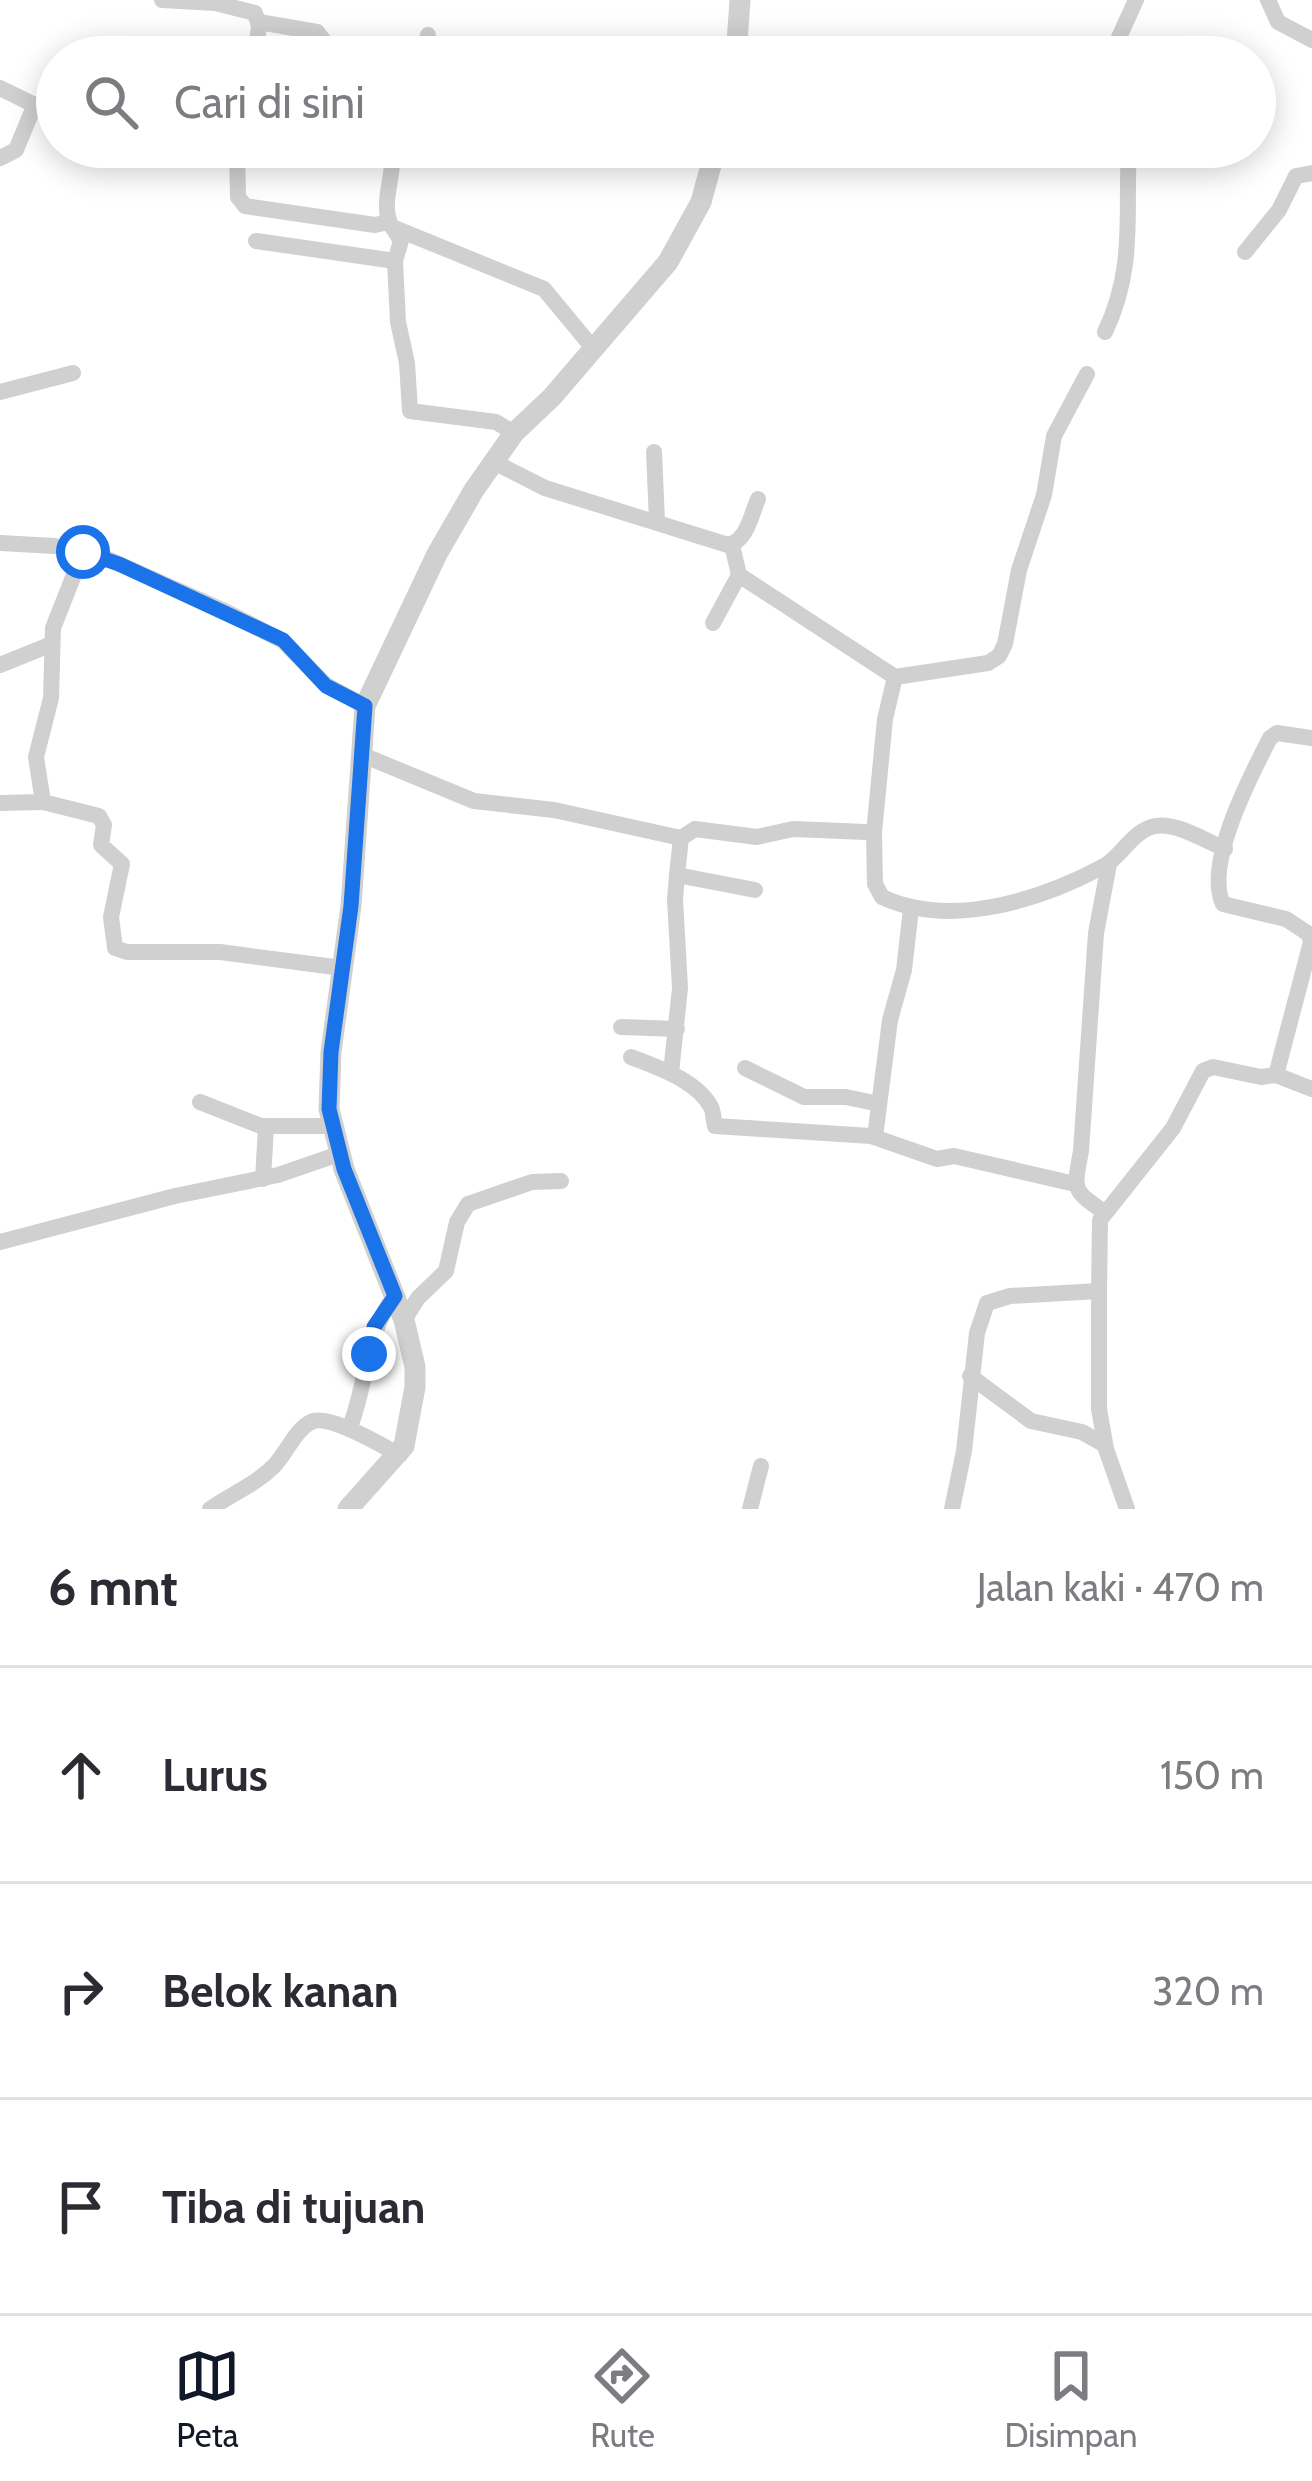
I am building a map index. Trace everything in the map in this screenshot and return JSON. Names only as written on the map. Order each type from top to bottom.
[{"type":"street","points":[[162,0],[247,8],[259,22],[320,36]]},
{"type":"street","points":[[737,36],[740,0]]},
{"type":"street","points":[[1120,36],[1136,0]]},
{"type":"street","points":[[1268,0],[1278,22],[1312,40]]},
{"type":"street","points":[[257,36],[259,22]]},
{"type":"street","points":[[0,88],[35,104],[16,150],[0,158]]},
{"type":"street","points":[[237,168],[238,197],[245,206],[390,224],[544,289],[604,333]]},
{"type":"street","points":[[394,168],[390,224],[401,242],[395,261],[398,322],[410,411],[496,422],[514,433]]},
{"type":"street","points":[[359,1507],[400,1455],[415,1387],[404,1320],[339,1154],[328,1078],[351,906],[365,706],[437,554],[492,461],[668,262],[701,202],[710,168]]},
{"type":"street","points":[[1105,332],[1126,277],[1129,168]]},
{"type":"street","points":[[1245,252],[1279,210],[1298,174],[1312,173]]},
{"type":"street","points":[[256,241],[395,261]]},
{"type":"street","points":[[0,392],[73,373]]},
{"type":"street","points":[[739,575],[895,677],[988,663],[1005,644],[1019,569],[1044,495],[1049,451],[1088,374]]},
{"type":"street","points":[[654,452],[657,521]]},
{"type":"street","points":[[492,461],[545,488],[732,545]]},
{"type":"street","points":[[732,545],[743,536],[758,499]]},
{"type":"street","points":[[0,542],[83,552],[119,564],[283,640],[326,686],[365,706]]},
{"type":"street","points":[[712,623],[739,575],[732,545]]},
{"type":"street","points":[[44,802],[36,757],[48,719],[52,644],[57,615],[83,552]]},
{"type":"street","points":[[0,665],[52,644]]},
{"type":"street","points":[[895,677],[885,718],[874,833],[875,884],[882,897],[911,909],[988,908],[1009,903],[1109,864],[1128,842],[1155,826],[1225,849]]},
{"type":"street","points":[[1276,1075],[1311,942],[1309,934],[1286,919],[1223,904],[1219,898],[1225,849],[1244,787],[1270,738],[1277,733],[1312,738]]},
{"type":"street","points":[[359,754],[474,801],[554,809],[681,838],[694,829],[757,836],[793,829],[874,833]]},
{"type":"street","points":[[0,803],[44,802],[103,820],[101,845],[122,864],[111,917],[112,944],[120,951],[220,952],[342,968]]},
{"type":"street","points":[[671,1073],[677,1028],[681,838]]},
{"type":"street","points":[[1104,1212],[1078,1194],[1075,1184],[1096,933],[1109,864]]},
{"type":"street","points":[[677,875],[755,890]]},
{"type":"street","points":[[874,1138],[911,909]]},
{"type":"street","points":[[621,1027],[677,1028]]},
{"type":"street","points":[[631,1058],[671,1073],[712,1108],[715,1126],[874,1138],[937,1159],[954,1156],[1075,1184]]},
{"type":"street","points":[[1127,1509],[1105,1445],[1097,1367],[1098,1230],[1104,1212],[1173,1128],[1203,1071],[1213,1067],[1261,1077],[1276,1075],[1312,1089]]},
{"type":"street","points":[[745,1068],[804,1097],[846,1097],[879,1104]]},
{"type":"street","points":[[200,1102],[233,1118],[266,1126],[332,1126]]},
{"type":"street","points":[[263,1178],[266,1126]]},
{"type":"street","points":[[0,1242],[263,1178],[339,1154]]},
{"type":"street","points":[[404,1320],[418,1298],[441,1279],[457,1222],[468,1204],[532,1182],[561,1181]]},
{"type":"street","points":[[952,1509],[964,1451],[970,1376],[987,1303],[1010,1296],[1099,1291]]},
{"type":"street","points":[[349,1429],[367,1376],[374,1327],[395,1296]]},
{"type":"street","points":[[970,1376],[1031,1421],[1082,1432],[1105,1445]]},
{"type":"street","points":[[210,1509],[251,1486],[311,1422],[322,1420],[349,1429],[400,1455]]},
{"type":"street","points":[[750,1509],[761,1466]]},
{"type":"route","points":[[83,552],[283,640],[326,686],[365,706],[351,906],[328,1078],[334,1141],[395,1296],[374,1327],[369,1354]]}]
